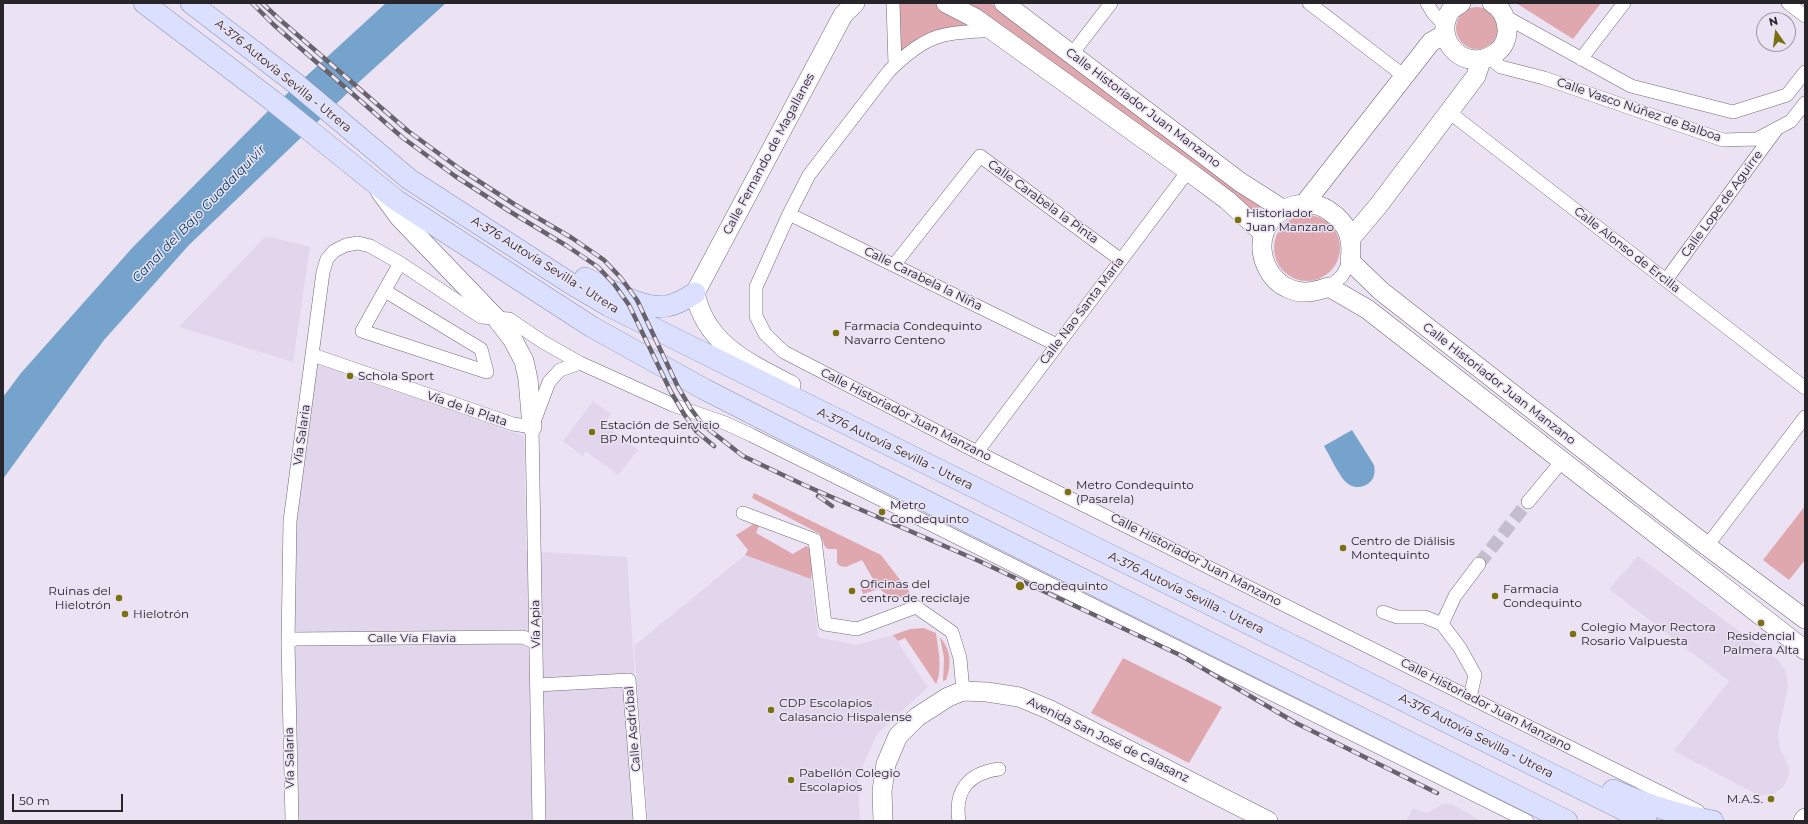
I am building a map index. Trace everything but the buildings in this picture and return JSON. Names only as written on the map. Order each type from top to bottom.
[{"type":"main road","points":[[144,3],[273,102],[377,186]]},
{"type":"main road","name":"A-376 Autovía Sevilla - Utrera","points":[[191,3],[295,83],[409,179],[570,283],[609,306],[1646,821]]},
{"type":"main road","name":"A-376 Autovía Sevilla - Utrera","points":[[377,186],[396,200],[592,326],[704,389],[1568,821]]},
{"type":"main road","points":[[503,239],[644,305],[656,307],[668,306],[680,302],[695,293]]},
{"type":"main road","points":[[1442,719],[1477,728],[1511,741],[1607,788],[1638,801],[1675,813],[1713,821]]},
{"type":"street","points":[[893,3],[895,65]]},
{"type":"street","name":"Calle Historiador Juan Manzano","points":[[946,3],[975,18],[1188,171],[1227,200],[1264,234]]},
{"type":"street","name":"Calle Historiador Juan Manzano","points":[[1004,3],[1240,182],[1284,210]]},
{"type":"street","points":[[1072,54],[1111,3]]},
{"type":"street","points":[[1309,3],[1404,76]]},
{"type":"street","points":[[1427,3],[1445,30]]},
{"type":"street","points":[[1305,203],[1431,42],[1445,30],[1452,10],[1461,3]]},
{"type":"street","name":"Calle Vasco Núñez de Balboa","points":[[1492,3],[1496,5],[1506,17],[1631,86],[1733,112],[1787,96],[1805,72]]},
{"type":"street","points":[[1581,59],[1624,3]]},
{"type":"street","points":[[1788,3],[1805,16]]},
{"type":"street","name":"Calle Fernando de Magallanes","points":[[695,293],[847,7]]},
{"type":"street","points":[[1351,238],[1378,206],[1449,112],[1476,76],[1485,60],[1502,48],[1508,33],[1506,17]]},
{"type":"street","name":"Calle Historiador Juan Manzano","points":[[992,30],[953,33],[936,38],[922,44],[895,65],[809,175],[789,214],[756,287],[756,316],[765,334],[784,352],[907,419],[1169,546],[1470,698],[1719,821]]},
{"type":"street","name":"Calle Vasco Núñez de Balboa","points":[[1445,30],[1451,49],[1464,59],[1485,60],[1501,67],[1544,78],[1723,140],[1757,139],[1791,121],[1805,103]]},
{"type":"street","name":"Calle Alonso de Ercilla","points":[[1449,112],[1805,388]]},
{"type":"street","name":"Calle Lope de Aguirre","points":[[1666,280],[1778,128]]},
{"type":"street","name":"Calle Carabela la Pinta","points":[[894,265],[980,156],[1121,260]]},
{"type":"street","name":"Calle Nao Santa María","points":[[977,452],[1188,171]]},
{"type":"street","name":"Vía Apia","points":[[377,186],[399,217],[469,289],[502,319],[503,326],[524,360],[528,378],[532,427],[539,821]]},
{"type":"street","points":[[1305,203],[1325,207],[1342,220],[1351,238],[1352,250],[1350,261],[1342,276],[1329,287],[1313,292],[1290,290],[1272,277],[1263,256],[1264,234],[1272,220],[1284,210],[1294,205],[1305,203]]},
{"type":"street","name":"Calle Carabela la Niña","points":[[789,214],[1057,345]]},
{"type":"street","name":"Vía Salaria","points":[[292,821],[288,643],[290,521],[323,272],[328,259],[334,251],[346,245],[358,243],[380,250],[400,262],[481,318],[502,319]]},
{"type":"street","name":"Calle Historiador Juan Manzano","points":[[1350,261],[1381,292],[1707,546],[1805,619]]},
{"type":"street","points":[[385,290],[481,349],[487,372],[362,331],[400,262]]},
{"type":"street","name":"Calle Historiador Juan Manzano","points":[[1329,287],[1366,309],[1805,650]]},
{"type":"street","points":[[695,293],[698,308],[704,319],[727,348],[745,362],[824,403],[854,429]]},
{"type":"street","points":[[502,319],[580,363],[673,405],[725,423],[751,435],[1526,821]]},
{"type":"street","name":"Vía de la Plata","points":[[313,355],[512,424],[532,427]]},
{"type":"street","name":"Vía Apia","points":[[532,427],[550,382],[560,370],[580,363]]},
{"type":"street","points":[[1707,546],[1805,417]]},
{"type":"street","points":[[1528,502],[1562,461]]},
{"type":"street","points":[[743,512],[815,540],[825,624],[857,629],[916,607],[952,632],[960,658],[963,691]]},
{"type":"street","points":[[1442,624],[1455,596],[1479,564]]},
{"type":"street","points":[[1383,612],[1397,617],[1425,616],[1442,624],[1460,648],[1475,675],[1470,698]]},
{"type":"street","name":"Calle Vía Flavia","points":[[288,643],[294,639],[524,637],[536,643]]},
{"type":"street","name":"Calle Asdrúbal","points":[[537,685],[629,680],[640,821]]},
{"type":"street","name":"Avenida San José de Calasanz","points":[[883,821],[882,791],[886,764],[898,736],[917,717],[948,696],[963,691],[987,692],[1025,699],[1048,709],[1268,821]]},
{"type":"street","points":[[959,821],[957,811],[961,792],[973,776],[986,771],[999,769]]},
{"type":"shaded area","points":[[898,3],[937,3],[978,24],[960,26],[931,33],[899,54]]},
{"type":"shaded area","points":[[956,3],[991,3],[1262,205],[1254,213]]},
{"type":"shaded area","points":[[1516,3],[1601,3],[1573,39]]},
{"type":"shaded area","points":[[1473,7],[1481,7],[1489,10],[1495,16],[1498,28],[1495,40],[1489,46],[1481,49],[1473,49],[1465,46],[1459,40],[1456,32],[1456,24],[1459,16],[1465,10]]},
{"type":"shaded area","points":[[1300,215],[1314,215],[1326,220],[1335,229],[1340,241],[1338,261],[1331,272],[1314,281],[1300,281],[1288,276],[1279,267],[1274,255],[1274,241],[1279,229],[1288,220]]},
{"type":"shaded area","points":[[266,236],[310,247],[293,362],[179,327]]},
{"type":"shaded area","points":[[317,364],[524,436],[526,551],[627,557],[641,771],[646,821],[287,821],[282,637]]},
{"type":"shaded area","name":"Estación de Servicio BP Montequinto","points":[[593,401],[611,414],[604,424],[638,450],[618,475],[586,451],[583,456],[563,441]]},
{"type":"shaded area","points":[[754,493],[881,555],[911,594],[894,599],[879,589],[863,594],[861,589],[873,583],[873,579],[862,560],[846,567],[840,566],[837,563],[837,549],[828,549],[825,547],[820,534],[752,498]]},
{"type":"shaded area","points":[[1805,506],[1805,560],[1789,580],[1763,560]]},
{"type":"shaded area","points":[[757,522],[760,524],[756,533],[793,554],[806,546],[810,548],[814,556],[811,579],[745,555],[748,550],[736,535]]},
{"type":"shaded area","name":"CDP Escolapios Calasancio Hispalense","points":[[745,555],[811,579],[818,637],[855,645],[893,635],[928,687],[877,734],[858,777],[860,821],[648,821],[634,646]]},
{"type":"shaded area","points":[[1638,556],[1778,660],[1786,671],[1788,686],[1778,734],[1780,749],[1789,768],[1789,774],[1785,785],[1775,793],[1760,796],[1674,751],[1729,681],[1609,589]]},
{"type":"shaded area","points":[[924,628],[936,633],[940,666],[936,684],[905,638],[898,641],[893,635],[910,629]]},
{"type":"shaded area","points":[[940,637],[948,652],[950,663],[946,680],[943,681],[944,658]]},
{"type":"shaded area","points":[[1123,658],[1222,707],[1189,763],[1091,713]]},
{"type":"shaded area","points":[[1443,804],[1454,805],[1481,821],[1406,821],[1413,808],[1427,813]]},
{"type":"water","name":"Canal del Bajo Guadalquivir","points":[[386,3],[446,3],[359,82],[189,245],[104,340],[3,479],[3,397],[21,373],[133,247],[266,113]]},
{"type":"water","points":[[1352,430],[1374,465],[1373,478],[1365,486],[1358,487],[1349,485],[1338,471],[1324,446]]},
{"type":"tunnel","points":[[1479,564],[1528,502]]},
{"type":"railway","points":[[252,3],[274,25],[403,138],[455,176],[598,267],[614,284],[629,305],[671,392],[684,414],[696,431],[714,446]]},
{"type":"railway","points":[[262,3],[408,131],[460,169],[514,204],[572,238],[604,260],[621,278],[637,300],[678,387],[691,409],[703,425],[743,456],[804,485],[979,561],[1180,655],[1296,723],[1437,793]]},
{"type":"railway","points":[[818,496],[832,506]]},
{"type":"place","name":"Historiador Juan Manzano","points":[[1238,220]]},
{"type":"place","name":"Farmacia Condequinto Navarro Centeno","points":[[836,333]]},
{"type":"place","name":"Schola Sport","points":[[350,376]]},
{"type":"place","name":"Estación de Servicio BP Montequinto","points":[[592,432]]},
{"type":"place","name":"Metro Condequinto (Pasarela)","points":[[1068,492]]},
{"type":"place","name":"Metro Condequinto","points":[[882,512]]},
{"type":"place","name":"Centro de Diálisis Montequinto","points":[[1343,548]]},
{"type":"place","name":"Condequinto","points":[[1020,586]]},
{"type":"place","name":"Oficinas del centro de reciclaje","points":[[852,591]]},
{"type":"place","name":"Farmacia Condequinto","points":[[1495,596]]},
{"type":"place","name":"Ruinas del Hielotrón","points":[[119,598]]},
{"type":"place","name":"Hielotrón","points":[[125,614]]},
{"type":"place","name":"Residencial Palmera Alta","points":[[1761,623]]},
{"type":"place","name":"Colegio Mayor Rectora Rosario Valpuesta","points":[[1573,634]]},
{"type":"place","name":"CDP Escolapios Calasancio Hispalense","points":[[771,710]]},
{"type":"place","name":"Pabellón Colegio Escolapios","points":[[791,780]]},
{"type":"place","name":"M.A.S.","points":[[1771,799]]}]
